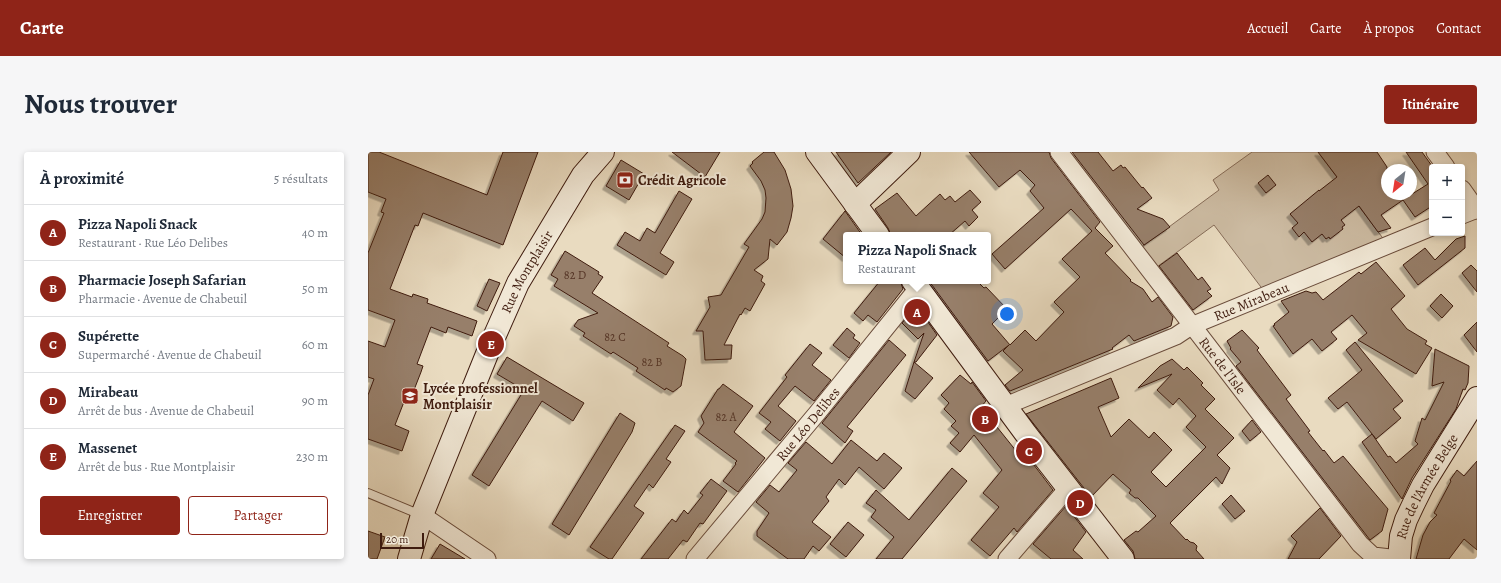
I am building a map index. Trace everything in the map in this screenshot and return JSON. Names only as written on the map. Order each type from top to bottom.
[{"type":"street","name":"Rue Montplaisir","points":[[409,559],[422,515],[491,344],[518,283],[583,175],[603,152]]},
{"type":"street","points":[[817,152],[876,232]]},
{"type":"street","points":[[855,204],[909,152]]},
{"type":"street","name":"Rue de l'Isle","points":[[1059,152],[1191,326],[1360,544],[1373,556],[1399,559]]},
{"type":"street","points":[[1435,152],[1444,164]]},
{"type":"street","points":[[1465,193],[1477,209],[1465,214]]},
{"type":"street","name":"Rue Mirabeau","points":[[1005,406],[1176,336],[1191,326],[1429,228]]},
{"type":"street","points":[[915,284],[1116,554]]},
{"type":"street","name":"Rue Léo Delibes","points":[[695,559],[818,412],[915,284]]},
{"type":"street","name":"Rue de l'Armée Belge","points":[[1399,559],[1403,531],[1406,520],[1414,503],[1423,485],[1477,398]]},
{"type":"street","points":[[1007,559],[1068,488]]},
{"type":"street","points":[[422,515],[487,559]]},
{"type":"lane","points":[[368,493],[422,515]]},
{"type":"shaded area","points":[[1252,152],[1318,152],[1388,245],[1267,295],[1214,225],[1150,272],[1135,252],[1219,190],[1213,180]]},
{"type":"building","points":[[368,152],[379,152],[487,195],[503,152],[538,152],[503,245],[423,213],[418,226],[415,225],[390,289],[412,297],[413,294],[428,299],[427,303],[477,321],[472,336],[448,327],[446,333],[431,327],[417,364],[423,366],[421,372],[414,390],[409,389],[395,425],[409,431],[402,451],[368,439],[368,395],[374,379],[368,377],[368,341],[385,347],[395,320],[368,310],[368,253],[384,213],[381,212],[386,199],[368,192]]},
{"type":"building","points":[[672,152],[720,152],[705,177]]},
{"type":"building","points":[[764,152],[774,152],[785,170],[791,189],[793,206],[791,218],[787,232],[777,245],[770,239],[768,259],[754,270],[763,276],[761,281],[765,284],[750,311],[745,308],[741,315],[740,314],[724,345],[732,345],[731,359],[705,360],[703,331],[696,331],[710,307],[708,297],[721,295],[749,247],[744,244],[762,219],[765,212],[765,190],[761,181],[750,166],[753,163],[752,162]]},
{"type":"building","points":[[836,152],[891,152],[858,183]]},
{"type":"building","points":[[969,152],[1049,152],[1051,158],[1100,222],[1095,228],[1113,246],[1105,253],[1131,280],[1130,281],[1143,289],[1152,302],[1158,297],[1173,317],[1171,326],[1134,341],[1129,335],[1112,348],[1113,349],[1010,391],[1005,385],[1023,370],[1003,351],[1009,345],[988,361],[931,284],[980,284],[984,288],[986,287],[1007,309],[992,324],[1010,345],[1025,330],[1036,341],[1064,312],[1054,302],[1080,277],[1062,259],[1092,231],[1071,209],[1005,269],[992,254],[1044,208],[1030,191],[1035,185],[1020,170],[999,187]]},
{"type":"building","points":[[1072,152],[1098,152],[1113,171],[1121,165],[1123,168],[1125,167],[1152,198],[1137,209],[1163,219],[1170,227],[1144,245]]},
{"type":"building","points":[[1318,152],[1377,152],[1385,164],[1381,164],[1381,200],[1403,200],[1381,215],[1391,228],[1378,232],[1359,206],[1341,220],[1345,225],[1342,227],[1343,229],[1330,239],[1329,237],[1326,239],[1322,234],[1312,242],[1304,232],[1299,237],[1292,228],[1298,223],[1290,214],[1337,177]]},
{"type":"building","points":[[1406,152],[1422,152],[1431,164],[1429,164],[1429,208],[1415,217],[1403,200],[1417,200],[1417,191],[1428,184],[1417,168],[1417,164],[1414,164]]},
{"type":"building","name":"Crédit Agricole","points":[[621,160],[644,174],[629,200],[606,186]]},
{"type":"building","points":[[1268,175],[1276,185],[1266,193],[1258,183]]},
{"type":"building","points":[[970,190],[981,202],[972,210],[978,217],[969,226],[965,221],[952,232],[890,232],[875,209],[897,193],[916,216],[940,194],[945,200],[950,196],[955,202]]},
{"type":"building","points":[[679,191],[692,199],[660,253],[674,262],[666,275],[617,245],[625,232],[640,241],[647,228],[655,233]]},
{"type":"building","points":[[845,211],[860,232],[843,232],[843,256],[823,239]]},
{"type":"building","points":[[1465,236],[1465,248],[1418,285],[1403,265],[1425,248],[1435,260],[1456,239]]},
{"type":"building","points":[[565,251],[599,272],[598,274],[603,277],[592,293],[669,343],[667,346],[686,359],[681,386],[673,392],[666,388],[665,390],[636,371],[638,368],[613,352],[611,354],[583,336],[585,333],[574,326],[578,320],[598,313],[554,286],[558,279],[551,275]]},
{"type":"building","points":[[1177,253],[1198,280],[1202,277],[1211,289],[1207,291],[1212,296],[1193,310],[1159,266]]},
{"type":"building","points":[[1376,262],[1405,296],[1391,309],[1407,329],[1427,341],[1425,344],[1432,348],[1416,374],[1358,340],[1367,333],[1352,315],[1331,332],[1337,339],[1322,351],[1312,339],[1293,354],[1273,326],[1289,312],[1281,301],[1306,291],[1312,293],[1316,292],[1323,300],[1359,272],[1361,274]]},
{"type":"building","points":[[1471,265],[1477,271],[1477,292],[1462,273]]},
{"type":"building","points":[[489,279],[500,283],[487,311],[477,306]]},
{"type":"building","points":[[878,284],[901,284],[903,289],[877,322],[868,315],[863,321],[854,313]]},
{"type":"building","points":[[1441,294],[1453,306],[1442,318],[1430,306]]},
{"type":"building","points":[[915,308],[918,308],[937,335],[916,362],[914,362],[924,333],[918,339],[902,323]]},
{"type":"building","points":[[1477,322],[1477,352],[1464,335]]},
{"type":"building","points":[[847,328],[855,335],[853,338],[860,343],[849,358],[833,345]]},
{"type":"building","points":[[1242,330],[1259,348],[1257,350],[1291,395],[1286,399],[1310,431],[1308,432],[1323,451],[1324,450],[1334,463],[1343,456],[1388,509],[1382,531],[1370,540],[1236,366],[1241,362],[1230,349],[1231,348],[1227,341]]},
{"type":"building","points":[[889,340],[906,355],[847,427],[853,431],[845,443],[822,423]]},
{"type":"building","points":[[1355,342],[1403,401],[1393,409],[1401,418],[1376,439],[1347,402],[1338,409],[1328,398],[1362,370],[1346,350]]},
{"type":"building","points":[[810,344],[822,353],[812,365],[831,380],[814,401],[795,386],[778,406],[796,421],[780,441],[765,429],[771,422],[759,413],[787,377],[785,375]]},
{"type":"building","points":[[1435,349],[1469,366],[1468,383],[1465,390],[1463,389],[1456,409],[1412,478],[1402,499],[1362,442],[1372,434],[1388,457],[1390,456],[1396,463],[1418,444],[1415,441],[1422,418],[1425,420],[1444,382],[1432,386]]},
{"type":"building","points":[[507,357],[584,403],[573,421],[542,401],[489,486],[472,475],[524,390],[497,374]]},
{"type":"building","points":[[1172,359],[1184,370],[1187,367],[1203,383],[1201,385],[1215,399],[1205,409],[1234,438],[1217,455],[1230,468],[1222,484],[1216,477],[1170,523],[1186,540],[1187,539],[1197,546],[1196,550],[1204,559],[1135,559],[1133,551],[1124,540],[1136,531],[1138,532],[1156,516],[1138,498],[1135,498],[1129,493],[1131,490],[1113,474],[1091,497],[1026,414],[1111,378],[1119,398],[1098,407],[1111,437],[1129,419],[1149,438],[1154,432],[1172,450],[1151,472],[1166,487],[1206,447],[1186,427],[1196,416],[1179,398],[1173,405],[1157,390],[1172,374],[1138,388],[1160,366]]},
{"type":"building","points":[[914,362],[933,378],[915,399],[905,391]]},
{"type":"building","points":[[960,375],[971,384],[972,382],[986,401],[981,407],[1017,452],[1021,448],[1053,490],[1017,532],[1014,528],[990,556],[971,540],[999,507],[983,493],[1002,470],[974,435],[960,452],[950,443],[959,433],[951,426],[956,421],[944,409],[949,403],[941,395]]},
{"type":"building","points":[[723,384],[753,406],[734,432],[765,458],[738,492],[723,481],[737,461],[698,432],[704,423],[701,416],[718,389]]},
{"type":"building","points":[[620,413],[635,423],[632,432],[569,535],[552,524]]},
{"type":"building","points":[[1252,420],[1261,432],[1250,441],[1242,431]]},
{"type":"building","points":[[675,425],[685,431],[666,459],[671,462],[653,488],[649,484],[634,506],[644,513],[612,559],[609,559],[590,547]]},
{"type":"building","points":[[851,440],[877,461],[884,453],[902,468],[884,489],[859,467],[845,485],[839,479],[826,497],[829,501],[812,522],[831,537],[819,551],[813,546],[804,559],[788,559],[757,536],[757,531],[769,513],[756,502],[770,485],[779,492],[797,470],[788,463],[806,442],[832,464]]},
{"type":"building","points":[[1477,461],[1477,550],[1464,539],[1449,559],[1416,559],[1423,535],[1430,522],[1437,515],[1434,513],[1451,481],[1450,480],[1457,470],[1464,476]]},
{"type":"building","points":[[952,468],[967,481],[902,559],[876,559],[894,537],[871,517],[876,510],[866,503],[876,490],[909,520]]},
{"type":"building","points":[[711,479],[727,491],[703,524],[700,523],[687,542],[683,540],[668,559],[641,559],[672,519],[676,522],[684,510],[688,514],[703,495],[700,493]]},
{"type":"building","points":[[1231,495],[1245,511],[1235,519],[1222,504]]},
{"type":"building","points":[[1066,506],[1086,532],[1073,550],[1083,559],[1051,559],[1033,544]]},
{"type":"building","points":[[1320,508],[1341,536],[1319,559],[1288,559],[1297,542],[1291,536]]},
{"type":"building","points":[[848,522],[864,535],[846,557],[830,544]]},
{"type":"building","points":[[368,531],[385,537],[377,559],[368,559]]},
{"type":"building","points":[[440,544],[465,559],[431,559]]},
{"type":"place","name":"Crédit Agricole","points":[[625,180]]},
{"type":"place","name":"Pizza Napoli Snack","points":[[917,312]]},
{"type":"place","name":"Massenet","points":[[491,344]]},
{"type":"place","name":"Lycée professionnel Montplaisir","points":[[410,396]]},
{"type":"place","name":"Pharmacie Joseph Safarian","points":[[985,419]]},
{"type":"place","name":"Supérette","points":[[1029,451]]},
{"type":"place","name":"Mirabeau","points":[[1080,503]]}]
